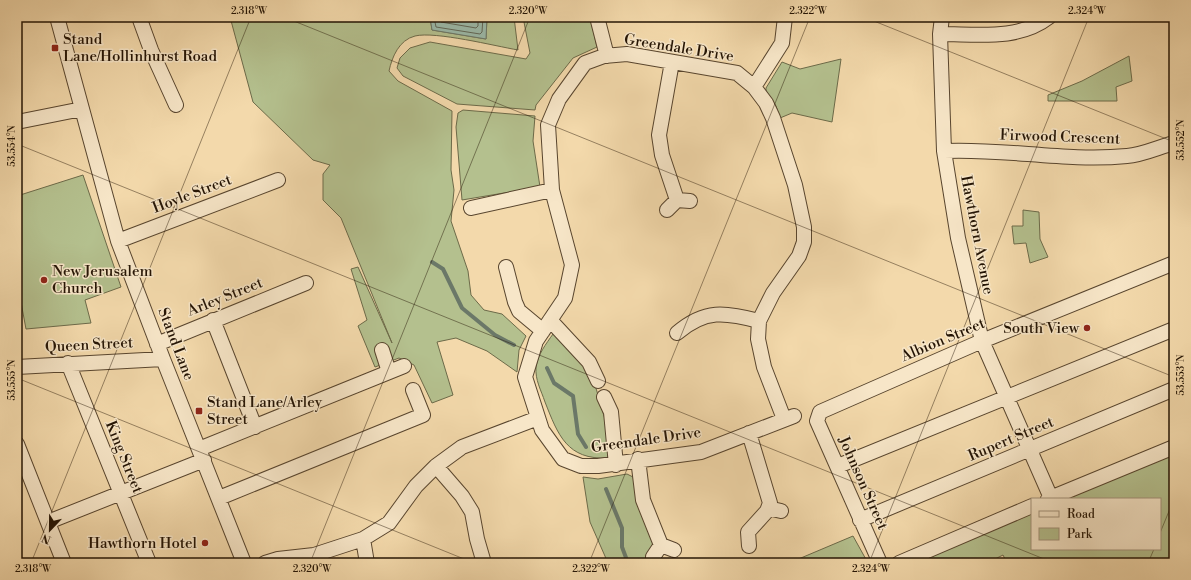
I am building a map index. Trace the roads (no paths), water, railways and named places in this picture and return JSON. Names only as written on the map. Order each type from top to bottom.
[{"type":"street","name":"Stand Lane","points":[[57,17],[118,241],[162,359],[244,563]]},
{"type":"street","points":[[139,17],[151,50],[176,105]]},
{"type":"street","points":[[597,17],[608,56]]},
{"type":"street","points":[[754,87],[782,44],[785,17]]},
{"type":"street","name":"Hawthorn Avenue","points":[[942,17],[940,34],[944,151],[958,238],[982,341],[1050,498]]},
{"type":"street","points":[[940,34],[1005,35],[1024,30],[1043,22],[1049,17]]},
{"type":"street","name":"Greendale Drive","points":[[627,54],[737,73],[754,87],[766,103],[773,118],[795,185],[804,227],[804,242],[799,256],[773,293],[759,321],[758,339],[764,367],[789,417],[700,452],[638,459],[616,464],[581,466],[563,459],[542,430],[525,376],[536,341],[565,298],[572,265],[552,190],[548,125],[559,99],[585,63],[608,56],[627,54]]},
{"type":"street","points":[[667,210],[684,200],[662,155],[659,135],[672,62]]},
{"type":"street","points":[[17,122],[82,109]]},
{"type":"street","name":"Firwood Crescent","points":[[944,151],[975,150],[1073,157],[1128,156],[1174,143]]},
{"type":"street","name":"Hoyle Street","points":[[118,241],[278,180]]},
{"type":"street","points":[[471,208],[552,190]]},
{"type":"street","name":"Albion Street","points":[[817,416],[824,409],[982,341],[1174,263]]},
{"type":"street","points":[[506,267],[514,302],[519,311],[547,326],[589,362],[598,381]]},
{"type":"street","name":"Arley Street","points":[[157,344],[306,283]]},
{"type":"street","points":[[681,325],[715,314],[736,315],[759,321]]},
{"type":"street","points":[[213,320],[255,427]]},
{"type":"street","points":[[838,466],[1006,396],[1174,329]]},
{"type":"street","points":[[382,350],[389,372]]},
{"type":"street","name":"Queen Street","points":[[17,367],[162,359]]},
{"type":"street","name":"King Street","points":[[68,363],[149,563]]},
{"type":"street","points":[[48,522],[121,494],[255,427],[404,366]]},
{"type":"street","name":"Rupert Street","points":[[860,520],[1174,389]]},
{"type":"street","points":[[219,498],[423,415],[413,390]]},
{"type":"street","points":[[604,398],[611,412],[616,464]]},
{"type":"street","name":"Johnson Street","points":[[817,416],[817,421],[880,563]]},
{"type":"street","points":[[265,563],[278,558],[314,555],[363,539],[389,523],[416,486],[436,466],[462,447],[538,418]]},
{"type":"street","points":[[749,434],[770,503],[775,509],[748,532],[749,546]]},
{"type":"street","points":[[17,444],[64,563]]},
{"type":"street","points":[[1050,498],[1174,447]]},
{"type":"street","points":[[638,459],[643,500],[661,545],[674,550]]},
{"type":"street","points":[[436,466],[462,496],[472,512],[477,539],[484,563]]},
{"type":"street","points":[[899,563],[1031,506]]},
{"type":"street","points":[[363,539],[367,563]]},
{"type":"street","points":[[653,557],[661,545]]},
{"type":"water","points":[[430,17],[487,17],[486,39],[432,30]]},
{"type":"waterway","points":[[432,262],[443,269],[462,308],[495,335],[514,345]]},
{"type":"waterway","points":[[547,368],[554,383],[573,396],[578,434],[586,447]]},
{"type":"waterway","points":[[606,489],[622,528],[622,547],[628,563]]},
{"type":"place","name":"Stand Lane/Hollinhurst Road","points":[[55,48]]},
{"type":"place","name":"New Jerusalem Church","points":[[44,280]]},
{"type":"place","name":"South View","points":[[1087,328]]},
{"type":"place","name":"Stand Lane/Arley Street","points":[[199,411]]},
{"type":"place","name":"Hawthorn Hotel","points":[[205,543]]}]
